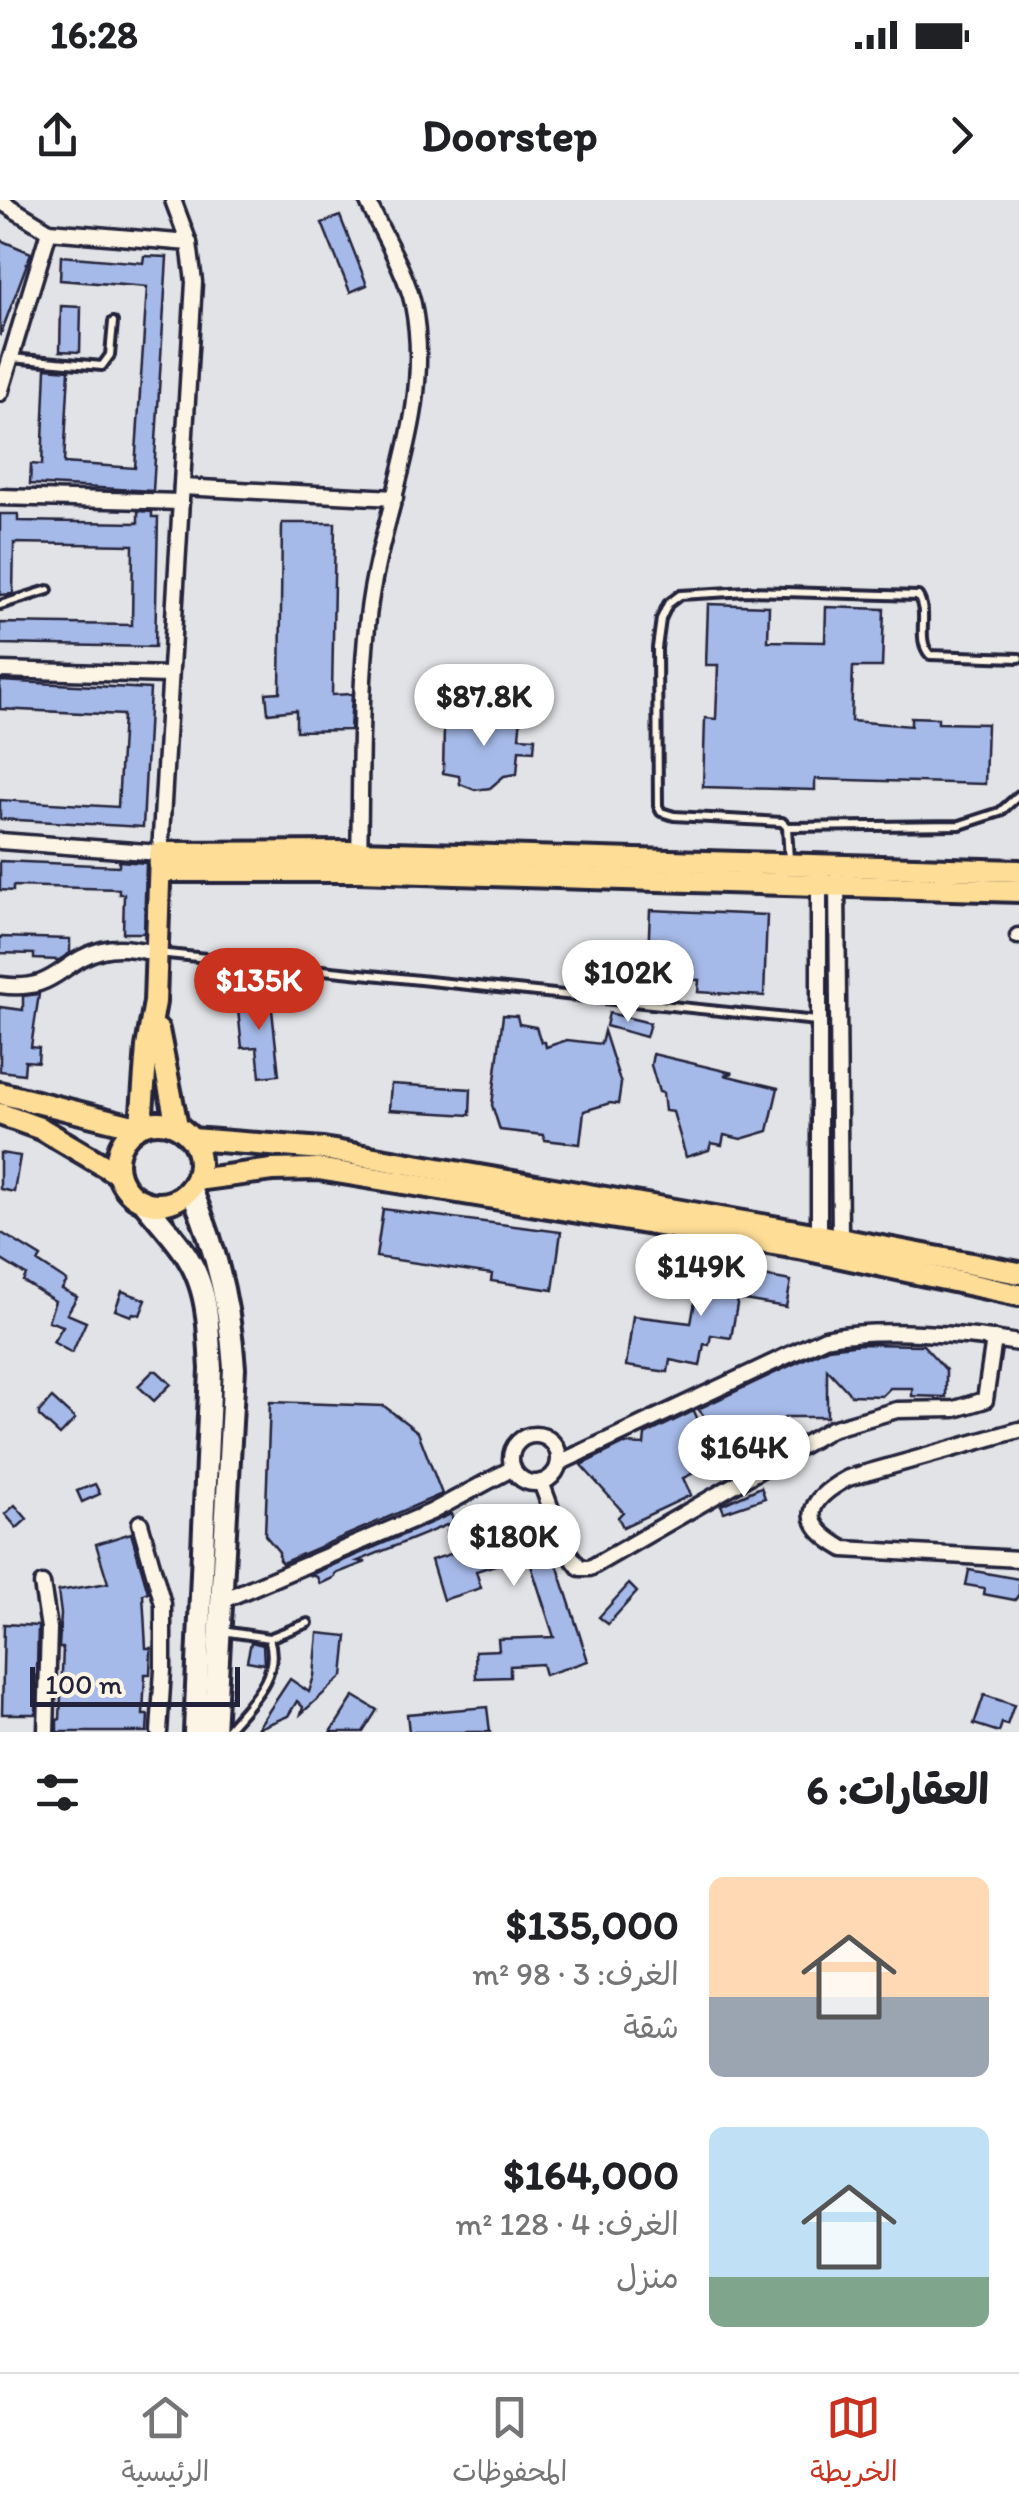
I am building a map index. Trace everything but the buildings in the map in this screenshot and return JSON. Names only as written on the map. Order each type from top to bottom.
[{"type":"main road","points":[[214,1732],[234,1368],[230,1314],[193,1184],[199,1159],[185,1132],[162,1064],[155,1002],[160,862],[359,861],[828,875],[1019,871]]},
{"type":"main road","points":[[570,867],[789,865],[828,875],[1019,891]]},
{"type":"main road","points":[[118,1174],[122,1142],[139,1126],[155,1002]]},
{"type":"main road","points":[[0,1092],[139,1126],[159,1122],[185,1132],[323,1149],[1019,1273]]},
{"type":"main road","points":[[0,1114],[61,1138],[118,1174],[188,1258],[199,1281],[207,1314],[212,1369],[195,1732]]},
{"type":"main road","points":[[144,1202],[169,1203],[193,1184],[252,1172],[318,1170],[804,1249],[1019,1295]]},
{"type":"street","points":[[0,841],[160,862],[194,282],[189,243],[173,200]]},
{"type":"street","points":[[359,861],[363,687],[369,613],[417,405],[418,354],[412,301],[367,200]]},
{"type":"street","points":[[0,201],[49,231],[189,243]]},
{"type":"street","points":[[0,393],[49,231]]},
{"type":"street","points":[[0,498],[182,494],[395,498]]},
{"type":"street","points":[[0,670],[168,675]]},
{"type":"street","points":[[828,875],[820,1021],[830,1237]]},
{"type":"street","points":[[828,875],[840,1023],[830,1237]]},
{"type":"street","points":[[0,985],[34,985],[53,979],[87,955],[104,949],[122,947],[157,953]]},
{"type":"street","points":[[820,1021],[840,1023]]},
{"type":"street","points":[[559,1463],[554,1444],[536,1434],[518,1442],[511,1454],[513,1468],[521,1479],[541,1482],[553,1475],[559,1463],[824,1338],[847,1333],[994,1338],[1019,1343]]},
{"type":"street","points":[[541,1482],[566,1550],[580,1568],[590,1568],[830,1430],[897,1410],[955,1409],[978,1404],[985,1400],[994,1338]]},
{"type":"street","points":[[1019,1430],[848,1478],[822,1492],[812,1510],[815,1526],[826,1539],[844,1549],[1019,1559]]},
{"type":"street","points":[[223,1600],[432,1512],[513,1468]]},
{"type":"street","points":[[140,1523],[162,1604],[159,1732]]},
{"type":"street","points":[[42,1584],[49,1628],[46,1732]]},
{"type":"lane","points":[[5,367],[102,366],[110,355],[113,322]]},
{"type":"lane","points":[[0,604],[48,590]]},
{"type":"lane","points":[[1019,658],[930,655],[923,644],[923,604],[918,596],[748,592],[680,595],[668,604],[660,619],[657,648],[661,812],[782,822],[788,827],[960,825],[1000,812],[1019,795]]},
{"type":"lane","points":[[788,827],[789,865]]},
{"type":"lane","points":[[157,953],[820,1021]]},
{"type":"lane","points":[[222,1631],[269,1638],[308,1622]]},
{"type":"lane","points":[[225,1732],[270,1678],[274,1654],[269,1638]]}]
